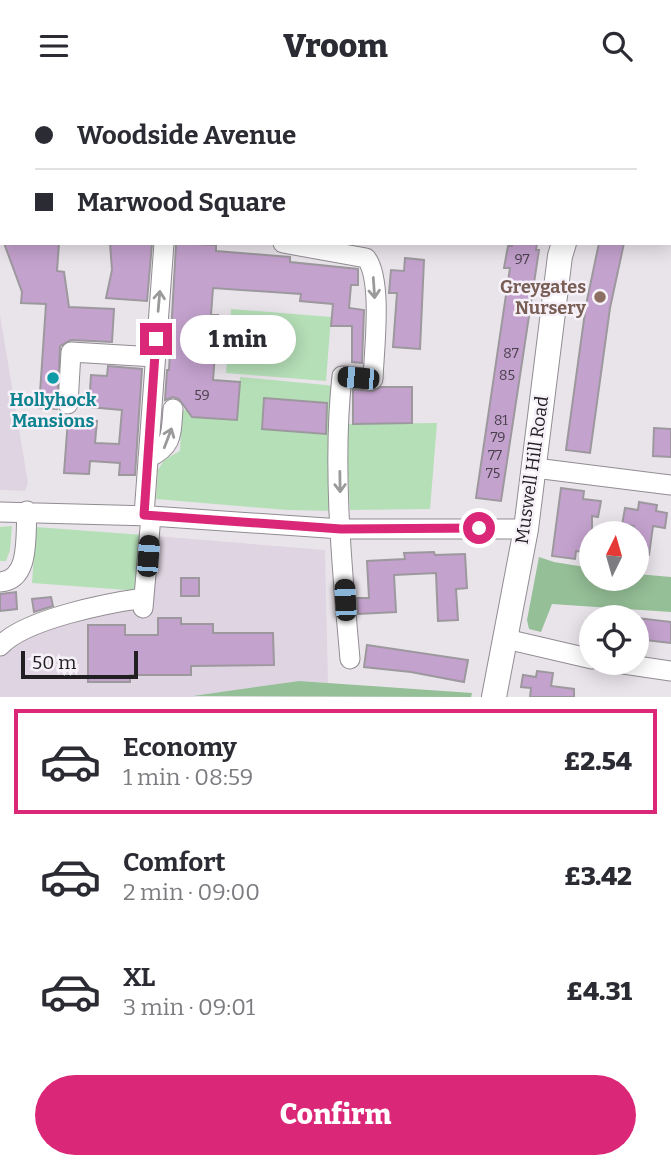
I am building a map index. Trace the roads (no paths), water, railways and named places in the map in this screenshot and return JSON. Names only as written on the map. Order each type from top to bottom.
[{"type":"main road","name":"Muswell Hill Road","points":[[494,697],[526,529],[563,245]]},
{"type":"street","points":[[0,646],[28,629],[60,617],[116,602],[144,603],[148,459],[164,245]]},
{"type":"street","points":[[294,245],[366,258],[373,266],[376,316],[373,379],[342,376],[339,434],[341,529],[350,659]]},
{"type":"street","points":[[68,404],[71,352],[155,358]]},
{"type":"street","points":[[148,459],[162,451],[171,438],[173,409]]},
{"type":"street","points":[[535,468],[671,485]]},
{"type":"street","points":[[0,582],[10,582],[19,574],[23,563],[26,511]]},
{"type":"street","points":[[0,512],[147,516],[341,529],[526,529]]},
{"type":"street","points":[[506,639],[579,656]]},
{"type":"street","points":[[649,668],[671,671]]},
{"type":"place","name":"Greygates Nursery","points":[[600,297]]},
{"type":"place","name":"Hollyhock Mansions","points":[[53,378]]}]
